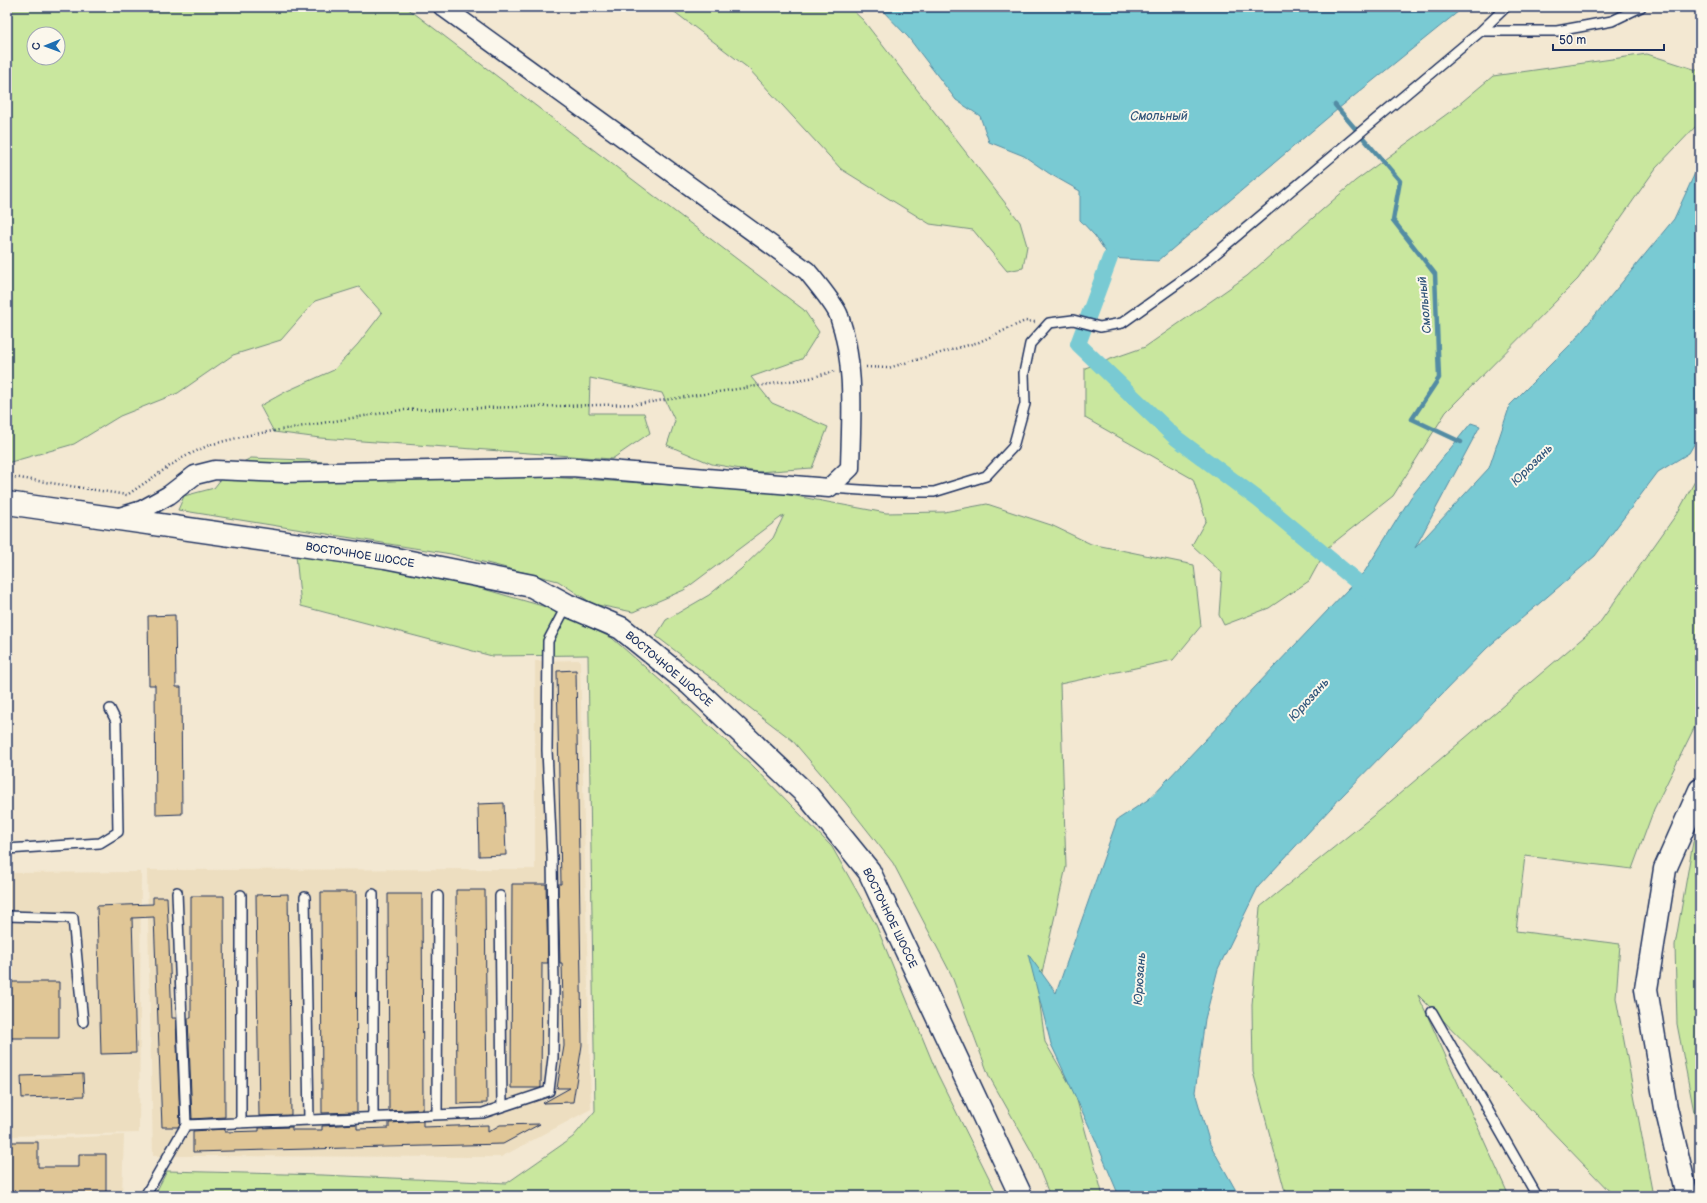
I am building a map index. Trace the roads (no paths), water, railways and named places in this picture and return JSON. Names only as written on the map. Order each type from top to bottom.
[{"type":"main road","name":"ВОСТОЧНОЕ ШОССЕ","points":[[7,502],[385,557],[532,586],[567,605],[621,628],[690,684],[808,796],[869,871],[1021,1196]]},
{"type":"main road","points":[[1687,1196],[1666,1108],[1646,989],[1665,869],[1700,790]]},
{"type":"street","points":[[116,518],[142,510],[169,494],[195,475],[215,470],[283,473],[572,468],[829,488],[850,468],[849,367],[846,344],[839,314],[808,271],[443,7]]},
{"type":"lane","points":[[829,488],[892,492],[934,492],[986,476],[1013,448],[1025,404],[1024,373],[1030,344],[1049,323],[1073,320],[1100,327],[1122,323],[1195,271],[1481,31],[1506,7]]},
{"type":"lane","points":[[1481,31],[1557,31],[1612,21],[1641,7]]},
{"type":"lane","points":[[186,1125],[483,1113],[549,1091],[553,1058],[552,858],[547,750],[548,641],[567,605]]},
{"type":"lane","points":[[7,848],[100,843],[118,832],[116,721],[110,709]]},
{"type":"lane","points":[[145,1196],[186,1125],[177,892]]},
{"type":"lane","points":[[373,894],[373,1117]]},
{"type":"lane","points":[[241,895],[241,1123]]},
{"type":"lane","points":[[437,1115],[438,896]]},
{"type":"lane","points":[[500,896],[502,1106]]},
{"type":"lane","points":[[305,897],[309,1120]]},
{"type":"lane","points":[[7,916],[73,918],[83,1022]]},
{"type":"lane","points":[[1432,1012],[1537,1196]]},
{"type":"water","name":"Смольный","points":[[879,7],[1464,7],[1338,109],[1158,261],[1110,258],[1095,236],[1080,220],[1080,191],[1050,174],[1024,156],[989,142],[980,116],[956,100],[908,37]]},
{"type":"water","name":"Юрюзань","points":[[1700,162],[1700,434],[1689,453],[1658,472],[1595,556],[1487,648],[1342,796],[1258,887],[1218,969],[1205,1019],[1195,1092],[1210,1144],[1239,1196],[1119,1196],[1095,1139],[1051,1044],[1028,954],[1056,993],[1117,820],[1149,799],[1365,571],[1411,497],[1471,423],[1480,426],[1415,548],[1489,468],[1510,405],[1573,342],[1674,219]]},
{"type":"waterway","name":"Смольный","points":[[1335,105],[1400,181],[1393,220],[1435,274],[1439,378],[1412,419],[1461,442]]},
{"type":"waterway","points":[[1110,258],[1078,344],[1176,438],[1259,500],[1373,595]]}]
